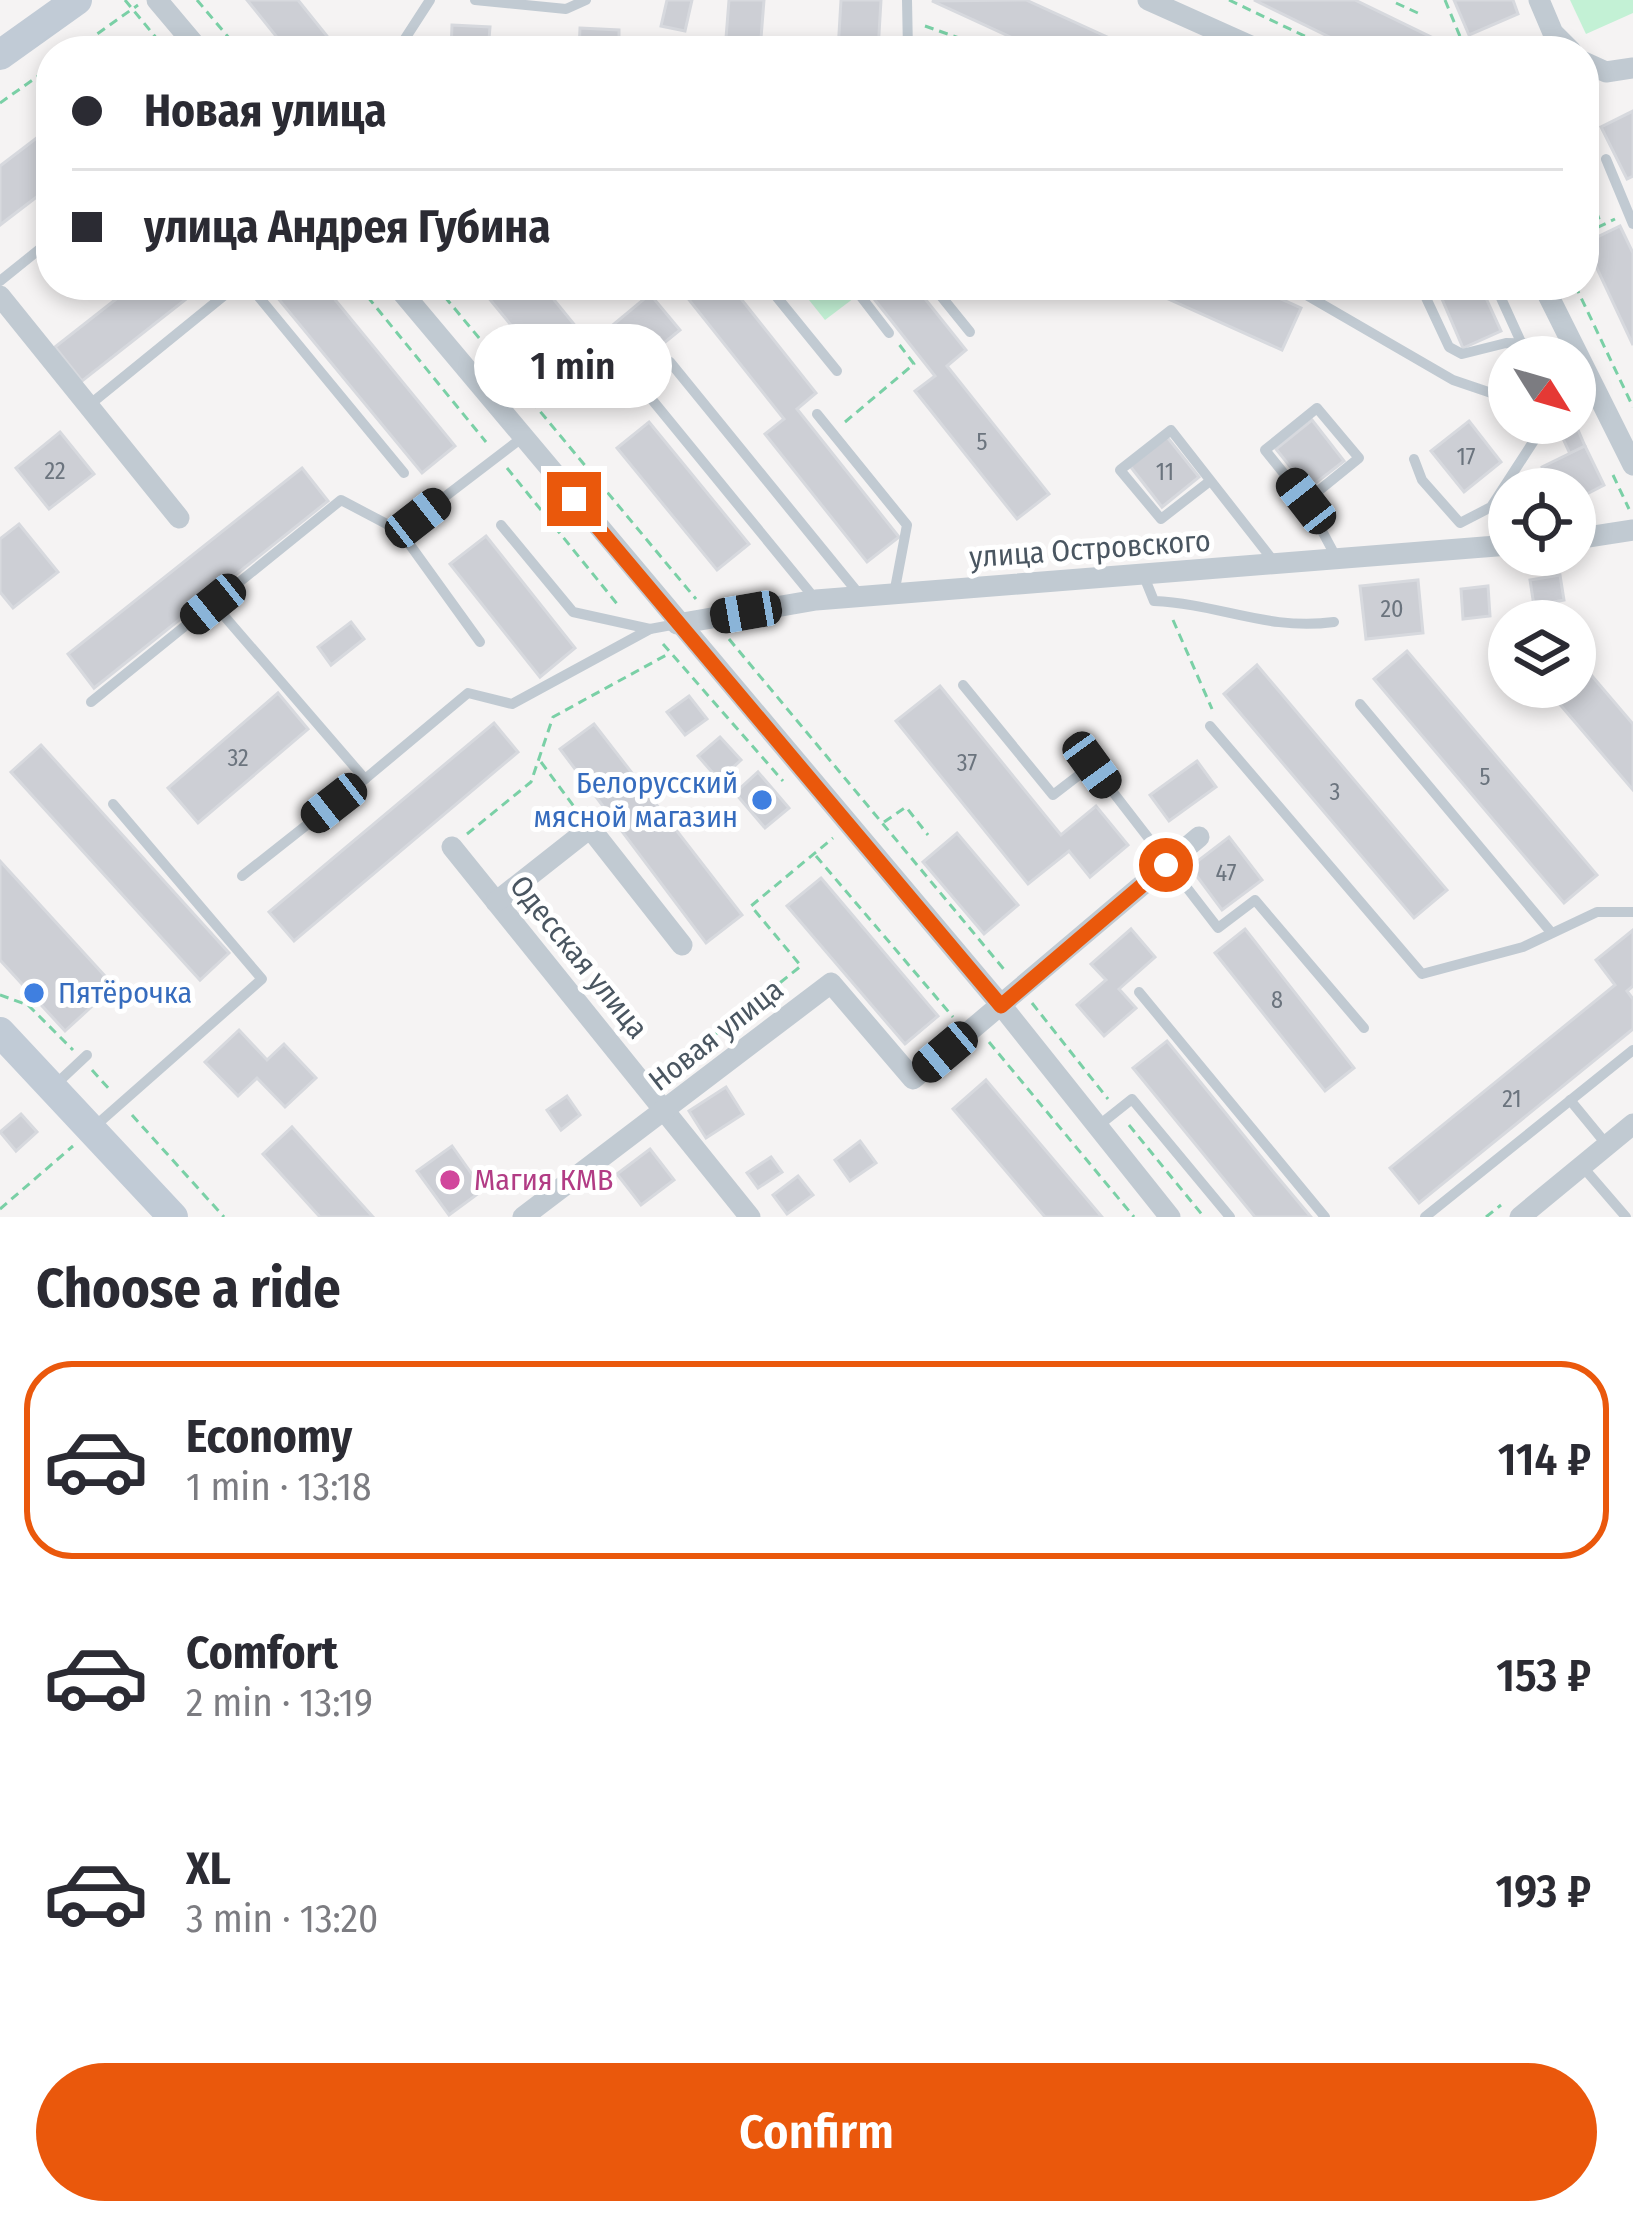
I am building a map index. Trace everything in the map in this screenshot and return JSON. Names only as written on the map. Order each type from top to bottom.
[{"type":"street","points":[[0,55],[77,0]]},
{"type":"street","points":[[157,0],[187,36]]},
{"type":"street","points":[[1148,0],[1228,36]]},
{"type":"street","points":[[1539,0],[1556,36]]},
{"type":"street","points":[[1599,69],[1633,68]]},
{"type":"street","points":[[0,296],[178,518]]},
{"type":"street","points":[[409,300],[1001,1006],[1170,1217]]},
{"type":"street","points":[[1551,300],[1569,336]]},
{"type":"street","points":[[1596,402],[1633,464]]},
{"type":"street","points":[[1596,536],[1633,530]]},
{"type":"street","name":"улица Островского","points":[[677,624],[816,600],[1488,547]]},
{"type":"street","points":[[496,902],[590,828],[682,945]]},
{"type":"street","name":"Новая улица","points":[[523,1217],[831,983],[914,1079],[1199,837]]},
{"type":"street","name":"Одесская улица","points":[[452,847],[750,1217]]},
{"type":"street","points":[[0,1032],[52,1087],[82,1138],[173,1217]]},
{"type":"street","points":[[1520,1217],[1633,1124]]},
{"type":"lane","points":[[407,36],[430,0]]},
{"type":"lane","points":[[475,0],[566,9],[586,0]]},
{"type":"lane","points":[[907,0],[909,36]]},
{"type":"lane","points":[[1606,159],[1630,219]]},
{"type":"lane","points":[[0,281],[36,252]]},
{"type":"lane","points":[[88,406],[219,300]]},
{"type":"lane","points":[[262,300],[404,473]]},
{"type":"lane","points":[[779,300],[837,371]]},
{"type":"lane","points":[[864,300],[889,332]]},
{"type":"lane","points":[[944,300],[970,332]]},
{"type":"lane","points":[[1315,300],[1453,380],[1488,392]]},
{"type":"lane","points":[[1427,300],[1449,347],[1462,354],[1488,349]]},
{"type":"lane","points":[[1502,300],[1518,336]]},
{"type":"lane","points":[[816,600],[640,385],[670,362],[860,596]]},
{"type":"lane","points":[[1306,501],[1359,458],[1318,408],[1265,450],[1306,501],[1338,560]]},
{"type":"lane","points":[[817,414],[907,525],[894,594]]},
{"type":"lane","points":[[1210,481],[1161,519],[1120,470],[1171,430],[1277,566]]},
{"type":"lane","points":[[400,531],[523,437]]},
{"type":"lane","points":[[1414,459],[1421,480],[1460,523],[1491,507],[1532,444]]},
{"type":"lane","points":[[91,702],[341,500],[400,531],[480,642]]},
{"type":"lane","points":[[501,524],[574,612],[650,629]]},
{"type":"lane","points":[[1143,574],[1154,601],[1194,603],[1290,628],[1334,622]]},
{"type":"lane","points":[[213,604],[365,779]]},
{"type":"lane","points":[[242,876],[468,693],[512,704],[650,629],[677,624]]},
{"type":"lane","points":[[963,685],[1053,795],[1092,765],[1218,928],[1255,900],[1364,1028]]},
{"type":"lane","points":[[1360,704],[1550,931]]},
{"type":"lane","points":[[1210,726],[1422,974],[1523,947],[1597,912],[1633,912]]},
{"type":"lane","points":[[82,1138],[262,980],[113,804]]},
{"type":"lane","points":[[1139,992],[1325,1217]]},
{"type":"lane","points":[[1425,1217],[1633,1050]]},
{"type":"lane","points":[[52,1087],[87,1054]]},
{"type":"lane","points":[[1098,1126],[1132,1099],[1230,1217]]},
{"type":"lane","points":[[1570,1100],[1607,1145]]},
{"type":"lane","points":[[1582,1166],[1626,1217]]},
{"type":"path","points":[[125,0],[155,36]]},
{"type":"path","points":[[94,36],[145,0]]},
{"type":"path","points":[[197,0],[227,36]]},
{"type":"path","points":[[1229,0],[1305,36]]},
{"type":"path","points":[[1445,0],[1460,36]]},
{"type":"path","points":[[1396,3],[1420,14]]},
{"type":"path","points":[[910,22],[952,36]]},
{"type":"path","points":[[0,104],[36,78]]},
{"type":"path","points":[[1599,218],[1602,225]]},
{"type":"path","points":[[1599,226],[1630,219]]},
{"type":"path","points":[[446,300],[1204,1217]]},
{"type":"path","points":[[1581,300],[1633,407]]},
{"type":"path","points":[[832,433],[914,364],[889,332]]},
{"type":"path","points":[[1165,602],[1213,705],[1210,726]]},
{"type":"path","points":[[650,629],[790,788]]},
{"type":"path","points":[[452,847],[531,782],[554,717],[670,652]]},
{"type":"path","points":[[538,760],[590,828]]},
{"type":"path","points":[[882,824],[906,807],[928,835]]},
{"type":"path","points":[[646,1089],[801,966],[751,906],[834,839]]},
{"type":"path","points":[[0,1209],[82,1138]]},
{"type":"green space","points":[[1570,0],[1633,0],[1633,13],[1586,34]]},
{"type":"green space","points":[[809,300],[851,300],[825,320]]},
{"type":"building","points":[[247,0],[298,0],[327,36],[276,36]]},
{"type":"building","points":[[667,0],[692,0],[685,31],[661,26]]},
{"type":"building","points":[[729,0],[764,0],[761,36],[726,36]]},
{"type":"building","points":[[841,0],[881,0],[879,36],[839,36]]},
{"type":"building","points":[[1026,0],[1105,36],[1008,36],[932,1]]},
{"type":"building","points":[[1254,0],[1355,0],[1429,36],[1327,36]]},
{"type":"building","points":[[1454,0],[1513,0],[1518,14],[1469,35]]},
{"type":"building","points":[[452,25],[490,27],[489,36],[452,36]]},
{"type":"building","points":[[580,28],[619,30],[619,36],[580,36]]},
{"type":"building","points":[[1633,111],[1633,176],[1627,179],[1601,127]]},
{"type":"building","points":[[36,138],[36,197],[0,225],[0,166]]},
{"type":"building","points":[[1620,226],[1633,253],[1633,345],[1599,273],[1599,236]]},
{"type":"building","points":[[115,300],[185,300],[82,381],[55,347]]},
{"type":"building","points":[[279,300],[335,300],[455,446],[422,473]]},
{"type":"building","points":[[490,300],[554,300],[590,344],[643,300],[655,300],[680,330],[595,399],[570,368],[556,380]]},
{"type":"building","points":[[689,300],[742,300],[816,393],[797,409],[899,537],[867,562],[765,434],[784,419]]},
{"type":"building","points":[[875,300],[926,300],[966,350],[947,366],[1049,494],[1017,519],[915,391],[935,376]]},
{"type":"building","points":[[1170,300],[1283,300],[1301,308],[1282,350]]},
{"type":"building","points":[[1442,300],[1487,300],[1501,331],[1463,348]]},
{"type":"building","points":[[1312,420],[1344,461],[1308,489],[1276,449]]},
{"type":"building","points":[[1469,421],[1501,462],[1464,492],[1431,451]]},
{"type":"building","points":[[649,422],[749,544],[717,570],[617,448]]},
{"type":"building","points":[[60,432],[94,474],[49,509],[16,468]]},
{"type":"building","points":[[1167,437],[1199,477],[1162,507],[1130,466]]},
{"type":"building","points":[[1565,444],[1584,444],[1585,446],[1570,454]]},
{"type":"building","points":[[1585,446],[1596,468],[1542,468]]},
{"type":"building","points":[[302,468],[328,501],[94,688],[68,654]]},
{"type":"building","points":[[19,524],[58,572],[13,608],[0,592],[0,539]]},
{"type":"building","points":[[486,536],[575,648],[540,677],[450,564]]},
{"type":"building","points":[[1560,576],[1564,600],[1533,600],[1530,580]]},
{"type":"building","points":[[1418,580],[1423,633],[1366,639],[1360,586]]},
{"type":"building","points":[[1488,586],[1488,616],[1463,619],[1461,589]]},
{"type":"building","points":[[351,622],[364,639],[331,665],[318,647]]},
{"type":"building","points":[[1407,651],[1597,875],[1564,903],[1374,679]]},
{"type":"building","points":[[1257,665],[1447,890],[1414,918],[1224,694]]},
{"type":"building","points":[[1596,681],[1633,724],[1633,790],[1563,708],[1596,708]]},
{"type":"building","points":[[940,686],[1061,835],[1096,806],[1128,845],[1090,877],[1069,851],[1028,884],[896,721]]},
{"type":"building","points":[[278,693],[308,729],[198,823],[168,788]]},
{"type":"building","points":[[689,696],[707,719],[685,735],[667,712]]},
{"type":"building","points":[[494,723],[518,752],[294,941],[269,912]]},
{"type":"building","points":[[594,724],[742,915],[706,943],[560,749]]},
{"type":"building","points":[[720,737],[741,760],[719,780],[698,756]]},
{"type":"building","points":[[41,745],[229,953],[200,980],[11,772]]},
{"type":"building","points":[[1197,761],[1216,787],[1169,821],[1150,795]]},
{"type":"building","name":"Белорусский мясной магазин","points":[[758,772],[789,808],[765,828],[735,793]]},
{"type":"building","points":[[957,833],[1018,905],[984,934],[923,862]]},
{"type":"building","points":[[1229,837],[1262,880],[1222,910],[1190,867]]},
{"type":"building","points":[[0,861],[114,986],[65,1031],[0,960]]},
{"type":"building","points":[[821,878],[938,1016],[905,1044],[787,906]]},
{"type":"building","points":[[1131,929],[1155,957],[1119,989],[1136,1008],[1104,1036],[1077,1005],[1106,980],[1091,964]]},
{"type":"building","points":[[1245,929],[1354,1068],[1325,1091],[1215,953]]},
{"type":"building","points":[[1633,930],[1633,986],[1627,991],[1633,999],[1633,1029],[1419,1203],[1390,1168],[1615,985],[1596,960]]},
{"type":"building","points":[[239,1030],[267,1060],[284,1044],[316,1078],[285,1107],[257,1078],[238,1096],[205,1062]]},
{"type":"building","points":[[1167,1041],[1311,1217],[1255,1217],[1133,1068]]},
{"type":"building","points":[[986,1080],[1102,1217],[1045,1217],[953,1109]]},
{"type":"building","points":[[726,1087],[743,1114],[706,1138],[689,1111]]},
{"type":"building","points":[[567,1096],[580,1115],[561,1130],[547,1110]]},
{"type":"building","points":[[21,1114],[37,1132],[16,1151],[0,1132]]},
{"type":"building","points":[[292,1127],[373,1217],[320,1217],[263,1154]]},
{"type":"building","points":[[860,1141],[876,1163],[850,1181],[835,1160]]},
{"type":"building","name":"Магия КМВ","points":[[452,1146],[483,1190],[449,1215],[417,1171]]},
{"type":"building","points":[[650,1149],[674,1180],[641,1205],[617,1174]]},
{"type":"building","points":[[771,1157],[782,1172],[758,1188],[747,1173]]},
{"type":"building","points":[[798,1176],[813,1195],[787,1214],[773,1195]]},
{"type":"place","name":"Белорусский мясной магазин","points":[[762,800]]},
{"type":"place","name":"Пятёрочка","points":[[34,993]]},
{"type":"place","name":"Магия КМВ","points":[[450,1180]]},
{"type":"route","points":[[574,499],[1001,1006],[1166,865]]}]
